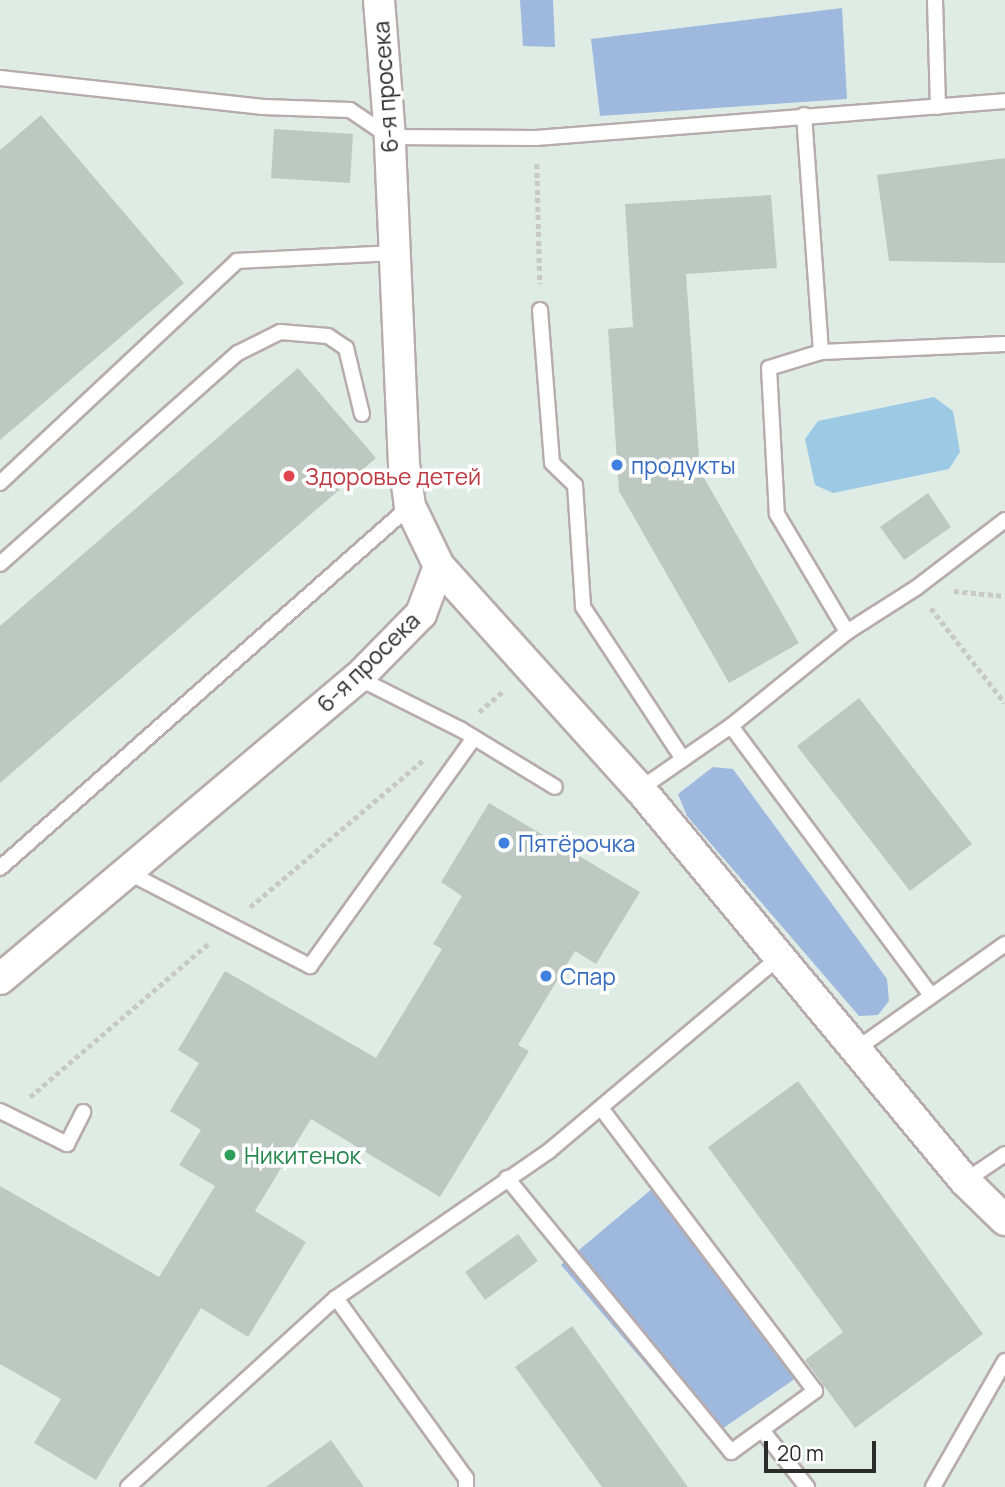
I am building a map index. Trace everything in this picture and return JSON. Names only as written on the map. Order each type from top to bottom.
[{"type":"street","name":"6-я просека","points":[[0,979],[358,678],[421,614],[439,566],[410,506],[393,253],[390,137],[379,0]]},
{"type":"street","points":[[439,566],[528,669],[640,789],[858,1048],[965,1181],[1004,1220]]},
{"type":"lane","points":[[936,0],[938,107]]},
{"type":"lane","points":[[0,78],[263,107],[350,110],[390,137],[536,138],[1005,101]]},
{"type":"lane","points":[[804,115],[821,352]]},
{"type":"lane","points":[[0,483],[237,261],[393,253]]},
{"type":"lane","points":[[540,310],[552,463],[575,485],[583,607],[683,759]]},
{"type":"lane","points":[[0,565],[239,353],[280,332],[328,337],[346,348],[362,414]]},
{"type":"lane","points":[[847,632],[777,514],[769,368],[821,352],[1005,344]]},
{"type":"lane","points":[[0,868],[410,506]]},
{"type":"lane","points":[[640,789],[731,726],[847,632],[916,588],[1005,520]]},
{"type":"lane","points":[[358,678],[460,729],[555,787]]},
{"type":"lane","points":[[731,726],[931,995]]},
{"type":"lane","points":[[127,872],[310,966],[474,738]]},
{"type":"lane","points":[[858,1048],[1005,944]]},
{"type":"lane","points":[[128,1487],[336,1298],[507,1178],[601,1108],[779,957]]},
{"type":"lane","points":[[507,1178],[731,1452],[815,1391],[601,1108]]},
{"type":"lane","points":[[4,1114],[66,1144],[83,1112]]},
{"type":"lane","points":[[965,1181],[1005,1154]]},
{"type":"lane","points":[[336,1298],[466,1478],[466,1487]]},
{"type":"lane","points":[[933,1487],[1005,1361]]},
{"type":"lane","points":[[762,1430],[807,1487]]},
{"type":"path","points":[[536,138],[540,310]]},
{"type":"path","points":[[916,588],[1005,596]]},
{"type":"path","points":[[916,588],[1005,703]]},
{"type":"path","points":[[4,1114],[229,926],[528,669]]},
{"type":"shaded area","points":[[520,0],[553,0],[555,47],[523,46]]},
{"type":"shaded area","points":[[842,8],[847,99],[600,116],[591,39]]},
{"type":"shaded area","points":[[934,397],[953,411],[960,452],[949,469],[833,493],[815,485],[805,439],[818,421]]},
{"type":"shaded area","points":[[713,767],[733,769],[887,979],[889,1001],[878,1015],[859,1016],[687,816],[678,794]]},
{"type":"shaded area","points":[[653,1188],[796,1378],[709,1438],[561,1265]]},
{"type":"building","points":[[41,115],[184,283],[0,440],[0,150]]},
{"type":"building","points":[[274,129],[353,134],[350,183],[271,178]]},
{"type":"building","points":[[1005,158],[1005,263],[889,261],[877,175]]},
{"type":"building","points":[[771,195],[777,268],[686,274],[700,471],[799,643],[729,683],[619,491],[608,329],[633,327],[625,204]]},
{"type":"building","points":[[298,368],[376,458],[0,783],[0,626]]},
{"type":"building","points":[[928,493],[951,527],[904,560],[880,527]]},
{"type":"building","points":[[859,698],[972,844],[910,891],[797,746]]},
{"type":"building","points":[[489,803],[640,892],[596,964],[575,951],[518,1045],[529,1051],[440,1197],[311,1119],[255,1211],[306,1242],[248,1337],[201,1308],[96,1480],[34,1443],[61,1399],[0,1364],[0,1186],[159,1277],[215,1186],[179,1165],[201,1130],[170,1111],[199,1063],[178,1050],[225,971],[376,1058],[442,949],[433,944],[462,896],[441,882]]},
{"type":"building","points":[[798,1081],[983,1334],[855,1428],[805,1360],[843,1332],[708,1147]]},
{"type":"building","points":[[518,1234],[538,1261],[485,1300],[465,1272]]},
{"type":"building","points":[[572,1326],[688,1487],[602,1487],[515,1367]]},
{"type":"building","points":[[331,1440],[364,1487],[266,1487]]},
{"type":"place","name":"продукты","points":[[617,465]]},
{"type":"place","name":"Здоровье детей","points":[[289,476]]},
{"type":"place","name":"Пятёрочка","points":[[504,843]]},
{"type":"place","name":"Спар","points":[[546,976]]},
{"type":"place","name":"Никитенок","points":[[230,1155]]}]
